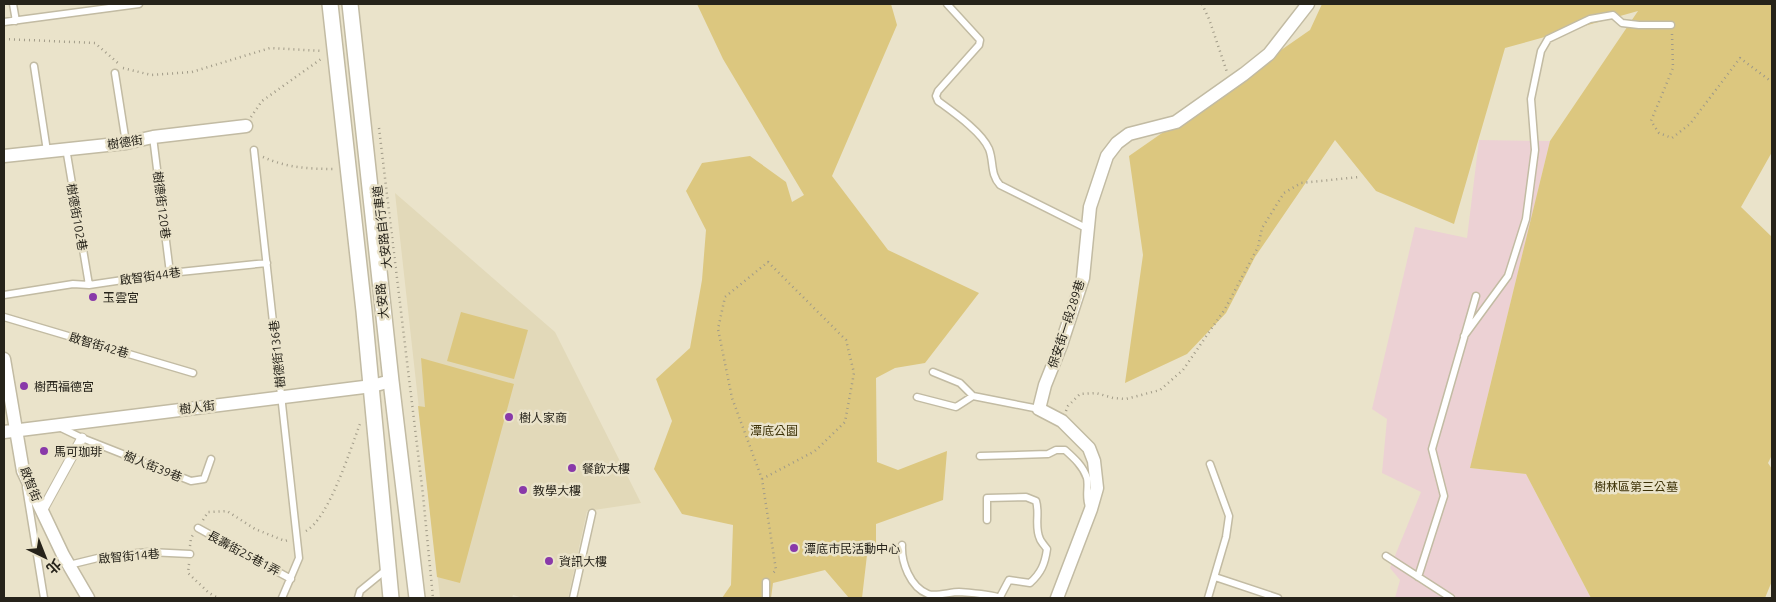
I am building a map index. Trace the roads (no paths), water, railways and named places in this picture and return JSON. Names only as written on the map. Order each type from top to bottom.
[{"type":"street","name":"大安路","points":[[330,4],[372,386],[391,598]]},
{"type":"street","name":"大安路","points":[[350,4],[391,381],[417,598]]},
{"type":"street","name":"保安街一段289巷","points":[[1039,409],[1083,278],[1090,207],[1106,156],[1117,143],[1129,134],[1176,122],[1269,54],[1308,4]]},
{"type":"street","name":"樹德街","points":[[4,156],[246,126]]},
{"type":"street","name":"啟智街","points":[[4,359],[10,431],[23,471],[69,565],[88,598]]},
{"type":"street","name":"樹人街","points":[[10,431],[372,386],[391,381]]},
{"type":"street","points":[[1039,409],[1062,421],[1089,448],[1094,462],[1097,488],[1091,509],[1057,598]]},
{"type":"street","points":[[42,511],[82,438]]},
{"type":"lane","points":[[13,4],[16,21]]},
{"type":"lane","points":[[4,22],[139,4]]},
{"type":"lane","points":[[947,4],[980,40],[979,45],[938,91],[936,96],[938,101],[968,124],[988,146],[994,178],[1000,185],[1088,229]]},
{"type":"lane","points":[[1464,336],[1508,276],[1526,219],[1535,150],[1532,99],[1541,51],[1548,39],[1590,19],[1613,15],[1622,23],[1671,25]]},
{"type":"lane","points":[[34,66],[47,151]]},
{"type":"lane","points":[[115,73],[126,142]]},
{"type":"lane","name":"樹德街120巷","points":[[153,137],[170,273]]},
{"type":"lane","name":"樹德街102巷","points":[[66,148],[89,285]]},
{"type":"lane","name":"樹德街136巷","points":[[254,150],[299,558],[291,579]]},
{"type":"lane","name":"啟智街44巷","points":[[4,295],[73,284],[89,285],[170,273],[267,263]]},
{"type":"lane","points":[[1418,577],[1444,496],[1432,449],[1476,296]]},
{"type":"lane","name":"啟智街42巷","points":[[4,317],[193,373]]},
{"type":"lane","points":[[933,372],[960,382],[974,396],[1039,409]]},
{"type":"lane","points":[[917,397],[956,407],[974,396]]},
{"type":"lane","name":"樹人街39巷","points":[[56,425],[82,438],[191,481],[204,479],[211,460]]},
{"type":"lane","points":[[980,456],[1048,454],[1056,450],[1065,450],[1078,461],[1087,478],[1087,502],[1091,509]]},
{"type":"lane","points":[[1208,598],[1226,537],[1229,516],[1210,464]]},
{"type":"lane","points":[[23,471],[44,598]]},
{"type":"lane","points":[[902,545],[901,553],[907,572],[917,587],[929,595],[958,592],[1001,598],[1009,580],[1030,583],[1039,575],[1045,564],[1047,549],[1039,538],[1036,501],[1026,497],[987,498],[987,520]]},
{"type":"lane","points":[[573,598],[592,513]]},
{"type":"lane","name":"長壽街25巷1弄","points":[[198,528],[291,579]]},
{"type":"lane","name":"啟智街14巷","points":[[69,565],[106,556],[148,552],[190,554]]},
{"type":"lane","points":[[1386,556],[1451,598]]},
{"type":"lane","points":[[358,598],[360,591],[388,568]]},
{"type":"lane","points":[[1215,577],[1278,598]]},
{"type":"lane","points":[[282,598],[291,579]]},
{"type":"lane","points":[[766,582],[766,598]]},
{"type":"place","name":"玉雲宮","points":[[93,297]]},
{"type":"place","name":"樹西福德宮","points":[[24,386]]},
{"type":"place","name":"樹人家商","points":[[509,417]]},
{"type":"place","name":"馬可珈琲","points":[[44,451]]},
{"type":"place","name":"餐飲大樓","points":[[572,468]]},
{"type":"place","name":"教學大樓","points":[[523,490]]},
{"type":"place","name":"潭底市民活動中心","points":[[794,548]]},
{"type":"place","name":"資訊大樓","points":[[549,561]]},
{"type":"park label","name":"潭底公園","points":[[774,430]]},
{"type":"park label","name":"樹林區第三公墓","points":[[1636,486]]}]
